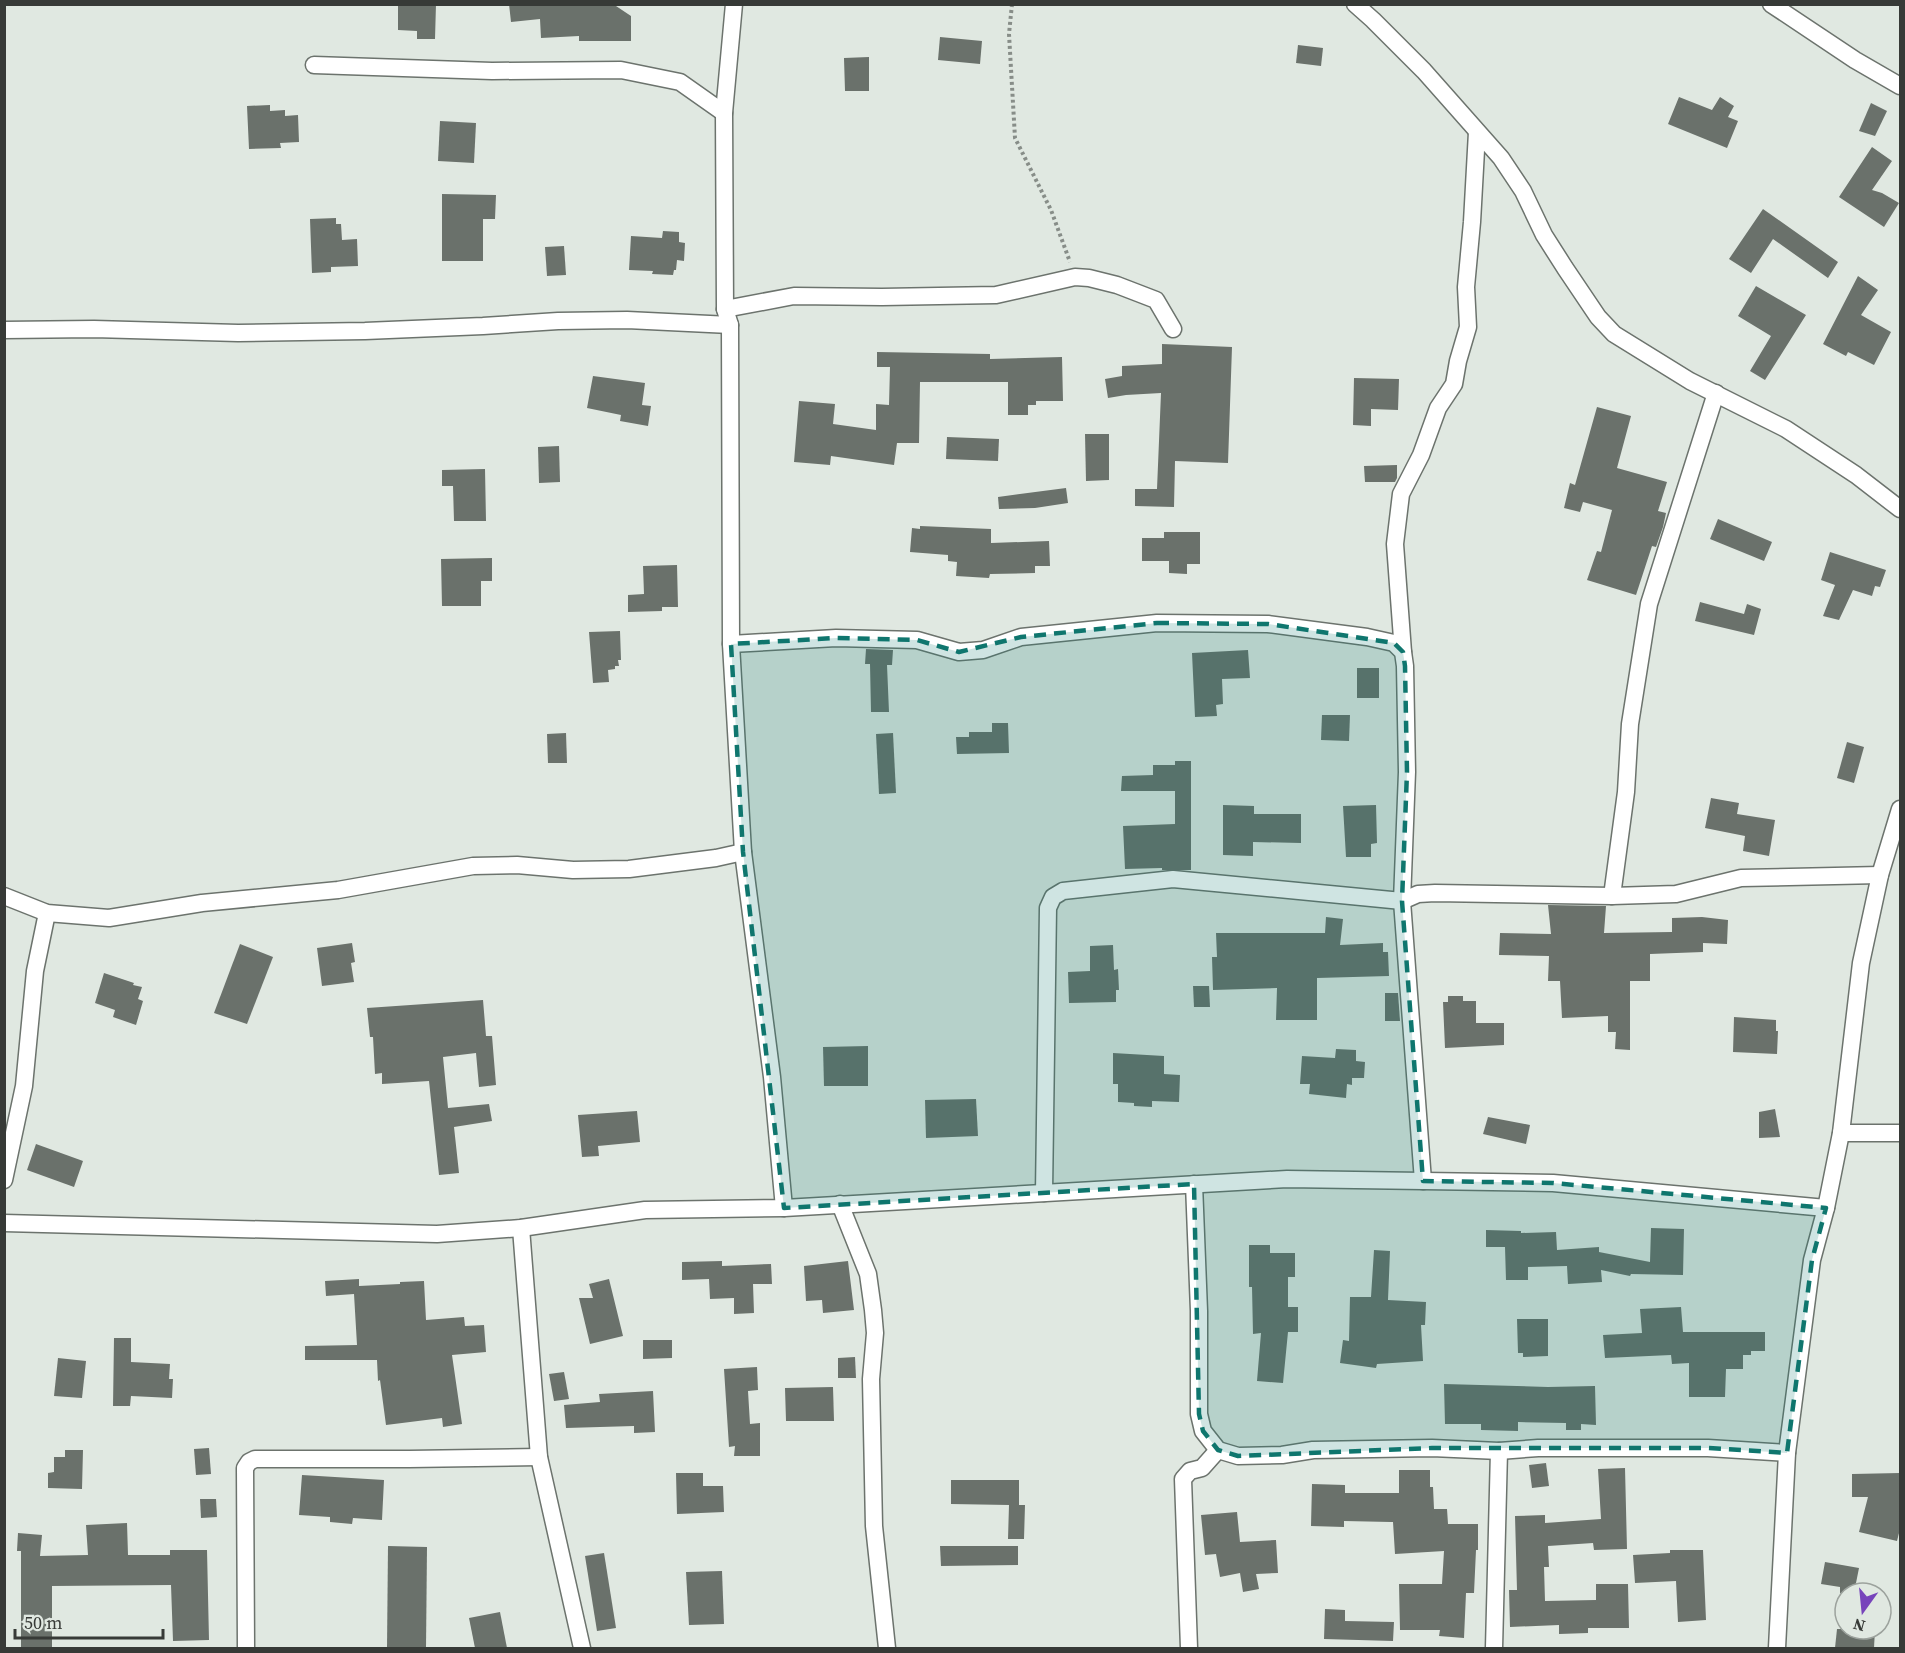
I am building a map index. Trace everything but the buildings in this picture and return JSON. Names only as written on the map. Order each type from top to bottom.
[{"type":"street","points":[[734,4],[724,113],[731,644],[744,852],[772,1077],[784,1208]]},
{"type":"street","points":[[1355,4],[1424,71],[1501,158],[1523,191],[1544,235],[1598,317],[1614,334],[1690,381],[1786,429],[1856,475],[1900,510]]},
{"type":"street","points":[[1771,4],[1855,60],[1900,86]]},
{"type":"street","points":[[314,64],[492,70],[621,70],[680,82],[724,113]]},
{"type":"street","points":[[1423,1181],[1402,901],[1407,772],[1405,666],[1395,544],[1401,494],[1421,455],[1438,408],[1454,384],[1468,327],[1466,287],[1477,132]]},
{"type":"street","points":[[4,330],[94,329],[238,333],[400,330],[558,321],[728,317],[794,296],[996,295],[1075,277],[1117,285],[1156,300],[1173,329]]},
{"type":"street","points":[[1612,896],[1626,792],[1630,724],[1649,604],[1716,393]]},
{"type":"street","points":[[731,644],[836,638],[917,640],[959,652],[983,650],[1021,637],[1157,623],[1268,624],[1385,641],[1394,643],[1403,652]]},
{"type":"street","points":[[1777,1648],[1787,1453],[1812,1260],[1826,1208],[1841,1133],[1861,963],[1880,875],[1894,855],[1900,809]]},
{"type":"street","points":[[4,896],[47,913],[109,918],[202,903],[338,890],[472,866],[517,865],[573,870],[629,869],[716,858],[744,852]]},
{"type":"street","points":[[1044,1193],[1048,908],[1053,897],[1063,891],[1173,879],[1402,901],[1418,894],[1435,893],[1612,896],[1676,894],[1741,878],[1880,875]]},
{"type":"street","points":[[4,1180],[24,1086],[35,971],[47,913]]},
{"type":"street","points":[[1841,1133],[1900,1133]]},
{"type":"street","points":[[4,1223],[437,1234],[521,1228],[645,1210],[784,1208],[1287,1179],[1553,1183],[1826,1208]]},
{"type":"street","points":[[1194,1184],[1200,1311],[1199,1414],[1203,1431],[1218,1450],[1238,1456],[1365,1448],[1498,1451],[1538,1448],[1707,1448],[1787,1453]]},
{"type":"street","points":[[840,1204],[868,1274],[873,1310],[875,1333],[871,1379],[874,1526],[887,1648]]},
{"type":"street","points":[[521,1228],[539,1457],[582,1648]]},
{"type":"street","points":[[1189,1648],[1183,1479],[1190,1471],[1202,1468],[1218,1450]]},
{"type":"street","points":[[1494,1648],[1498,1451]]},
{"type":"street","points":[[246,1648],[245,1468],[249,1462],[255,1459],[398,1460],[539,1457]]},
{"type":"path","points":[[1012,4],[1009,34],[1015,138],[1051,210],[1075,277]]},
{"type":"highlighted area","points":[[1157,623],[1268,624],[1394,643],[1403,652],[1405,666],[1407,772],[1402,901],[1423,1181],[1553,1183],[1826,1208],[1812,1260],[1787,1453],[1708,1448],[1432,1448],[1238,1456],[1218,1450],[1203,1431],[1199,1414],[1194,1184],[784,1208],[743,852],[731,644],[836,638],[917,640],[959,652],[1021,637]]}]
